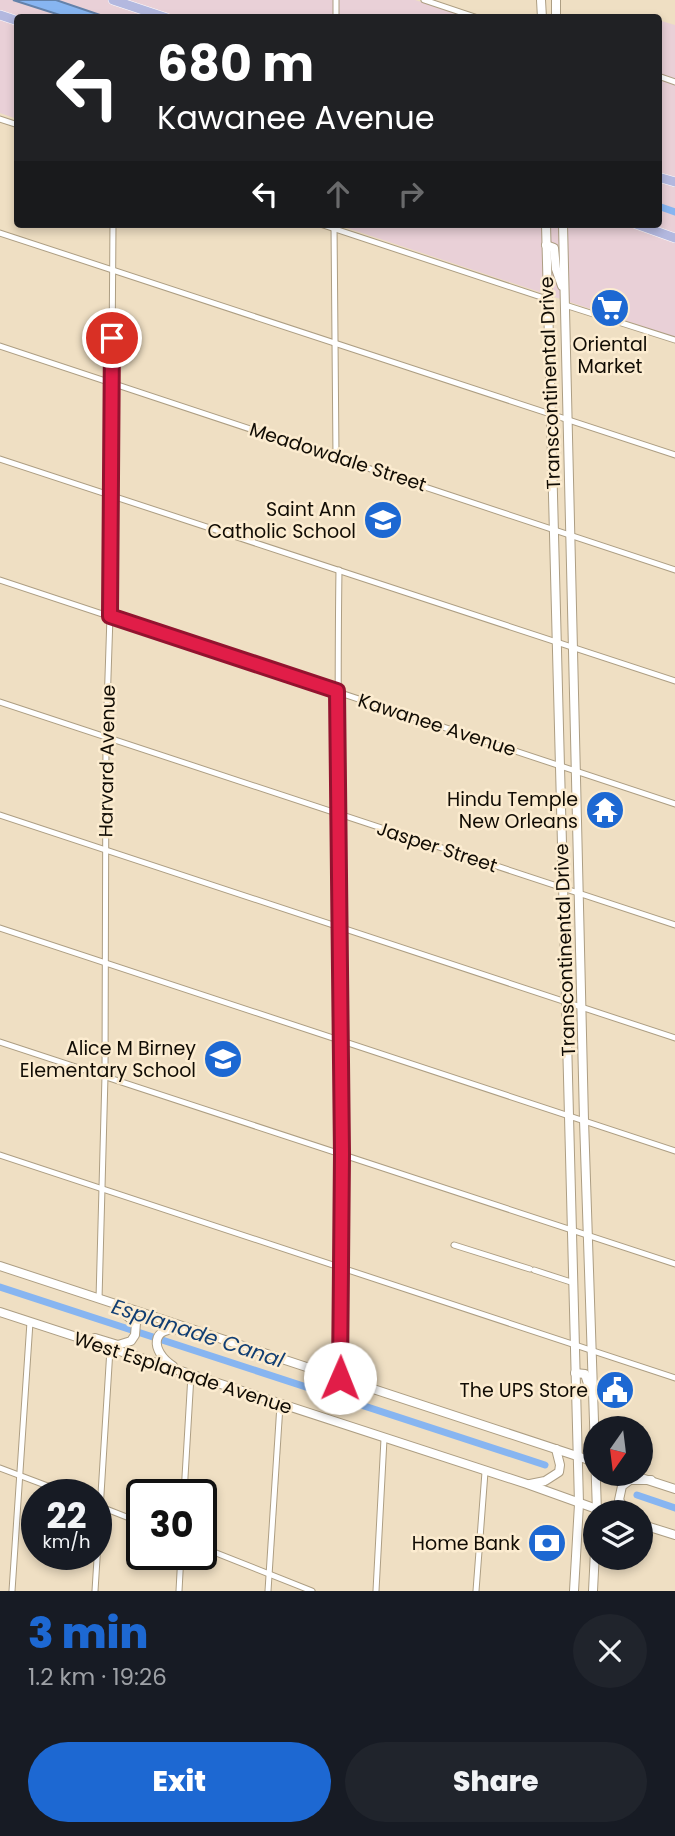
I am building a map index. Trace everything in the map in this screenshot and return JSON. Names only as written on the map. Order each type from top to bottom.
[{"type":"main road","points":[[116,1],[157,14]]},
{"type":"main road","points":[[647,228],[675,238]]},
{"type":"street","points":[[424,0],[467,14]]},
{"type":"street","name":"Harvard Avenue","points":[[99,1299],[103,1188],[113,228]]},
{"type":"street","points":[[334,228],[335,456]]},
{"type":"street","points":[[340,228],[547,299]]},
{"type":"street","name":"Transcontinental Drive","points":[[546,228],[579,1504],[575,1591]]},
{"type":"street","name":"Transcontinental Drive","points":[[562,228],[594,1416]]},
{"type":"street","points":[[0,233],[675,455]]},
{"type":"street","points":[[546,245],[554,248],[556,269],[564,293]]},
{"type":"street","points":[[565,305],[675,340]]},
{"type":"street","name":"Meadowdale Street","points":[[0,346],[675,570]]},
{"type":"street","points":[[0,460],[675,681]]},
{"type":"street","points":[[339,570],[337,691],[342,1154],[340,1378]]},
{"type":"street","name":"Kawanee Avenue","points":[[0,580],[675,804]]},
{"type":"street","name":"Jasper Street","points":[[0,702],[675,925]]},
{"type":"street","points":[[0,816],[675,1038]]},
{"type":"street","points":[[0,928],[675,1151]]},
{"type":"street","points":[[0,1042],[675,1264]]},
{"type":"street","points":[[0,1155],[675,1378]]},
{"type":"street","points":[[454,1244],[574,1283]]},
{"type":"street","points":[[0,1266],[583,1458]]},
{"type":"street","points":[[51,1329],[68,1329],[118,1345],[131,1341],[136,1332],[136,1323],[109,1302]]},
{"type":"street","name":"West Esplanade Avenue","points":[[0,1312],[527,1484],[583,1505]]},
{"type":"street","points":[[12,1591],[30,1322]]},
{"type":"street","points":[[180,1372],[158,1353],[155,1346],[160,1335],[174,1329],[206,1334]]},
{"type":"street","points":[[100,1479],[110,1349]]},
{"type":"street","points":[[575,1373],[585,1374],[588,1387],[593,1392]]},
{"type":"street","points":[[185,1479],[191,1375]]},
{"type":"street","points":[[268,1591],[280,1405]]},
{"type":"street","points":[[376,1591],[383,1439]]},
{"type":"street","points":[[527,1484],[545,1481],[559,1472],[556,1449]]},
{"type":"street","points":[[0,1468],[29,1479]]},
{"type":"street","points":[[476,1591],[485,1472]]},
{"type":"street","points":[[653,1481],[675,1489]]},
{"type":"street","points":[[653,1528],[675,1535]]},
{"type":"street","points":[[217,1553],[312,1591]]},
{"type":"street","points":[[95,1591],[96,1570]]},
{"type":"street","points":[[179,1591],[180,1570]]},
{"type":"street","points":[[593,1591],[594,1570]]},
{"type":"shaded area","points":[[0,0],[415,0],[459,14],[14,14],[14,118],[0,113]]},
{"type":"shaded area","points":[[662,21],[675,25],[675,337],[347,228],[662,228]]},
{"type":"water","points":[[13,0],[56,0],[97,14],[57,14]]},
{"type":"waterway","points":[[662,207],[675,212]]},
{"type":"waterway","name":"Esplanade Canal","points":[[0,1287],[545,1465]]},
{"type":"waterway","name":"Esplanade Canal","points":[[637,1495],[675,1508]]},
{"type":"place","name":"Oriental Market","points":[[610,308]]},
{"type":"place","name":"Saint Ann Catholic School","points":[[383,520]]},
{"type":"place","name":"Hindu Temple New Orleans","points":[[605,810]]},
{"type":"place","name":"Alice M Birney Elementary School","points":[[223,1059]]},
{"type":"place","name":"The UPS Store","points":[[615,1390]]},
{"type":"place","name":"Home Bank","points":[[547,1543]]},
{"type":"route","points":[[112,338],[110,616],[337,691],[342,1154],[340,1378]]}]
